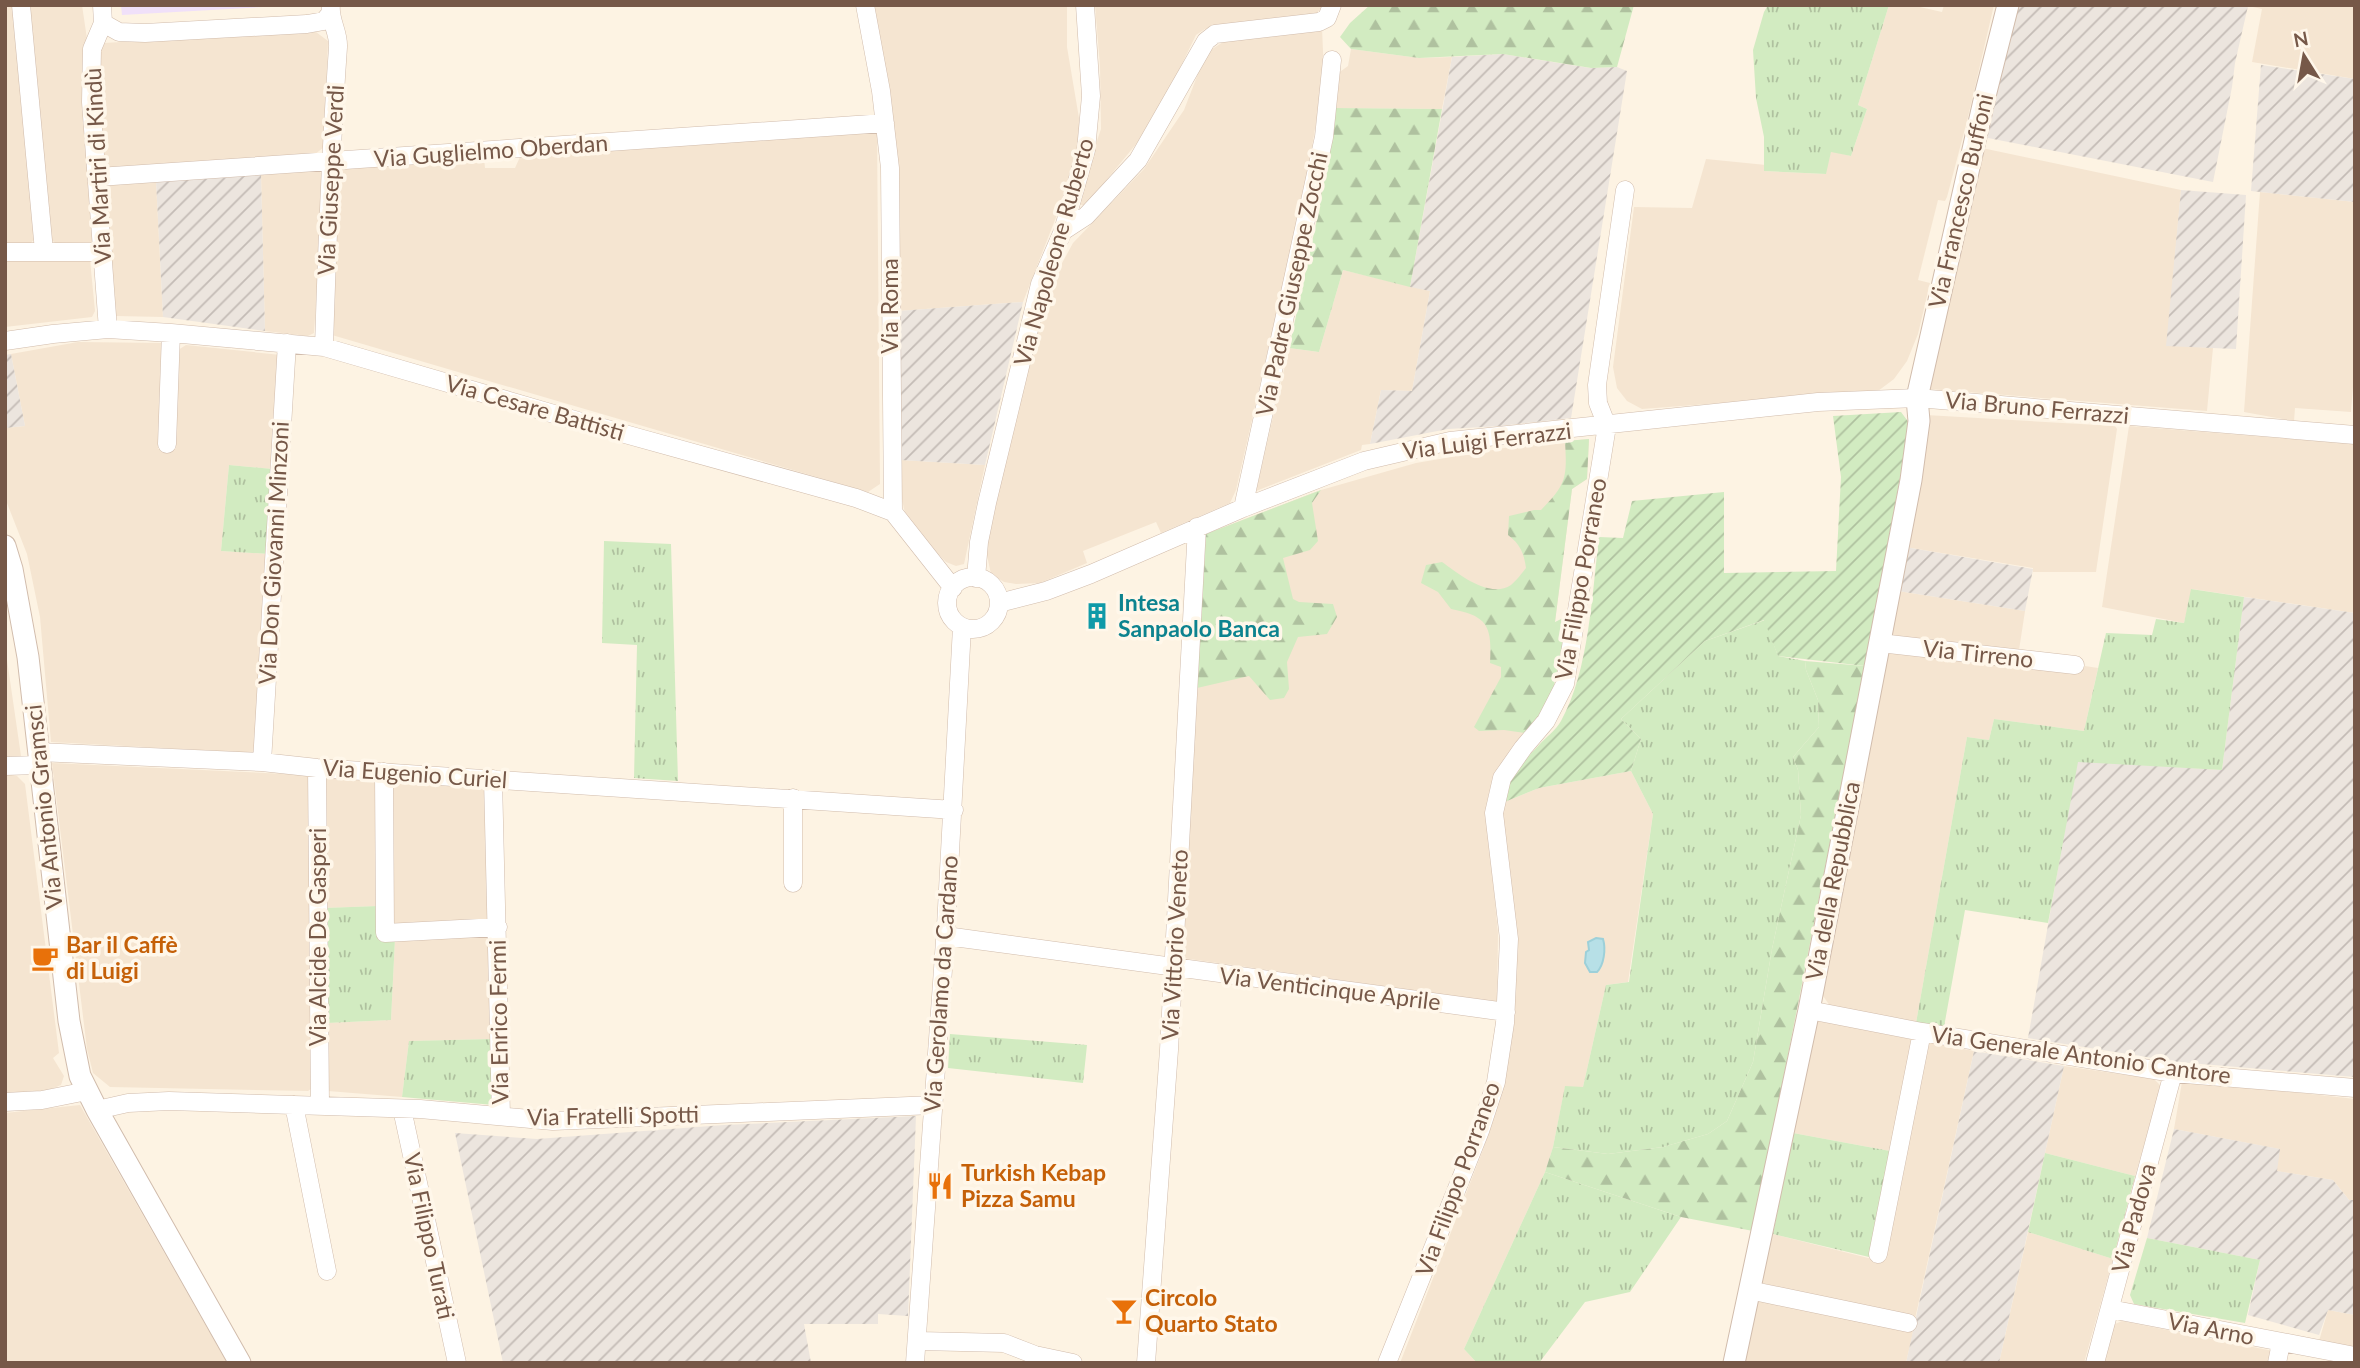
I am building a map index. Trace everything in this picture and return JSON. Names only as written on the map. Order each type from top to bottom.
[{"type":"street","points":[[21,5],[44,251]]},
{"type":"street","name":"Via Roma","points":[[865,5],[890,168],[893,512]]},
{"type":"street","name":"Via Napoleone Ruberto","points":[[976,578],[979,542],[987,503],[1040,285],[1063,231],[1089,135],[1091,96],[1085,5]]},
{"type":"street","points":[[1063,231],[1086,216],[1138,160],[1206,41],[1215,34],[1319,22],[1327,18],[1332,5]]},
{"type":"street","name":"Via Francesco Buffoni","points":[[1917,398],[2008,5]]},
{"type":"street","name":"Via Giuseppe Verdi","points":[[102,14],[119,32],[145,33],[307,24],[324,21],[331,10]]},
{"type":"street","name":"Via Giuseppe Verdi","points":[[324,347],[330,162],[338,41],[331,10]]},
{"type":"street","name":"Via Martiri di Kindù","points":[[102,14],[92,50],[91,102],[108,330]]},
{"type":"street","name":"Via Padre Giuseppe Zocchi","points":[[1243,508],[1324,137],[1332,60]]},
{"type":"street","name":"Via Guglielmo Oberdan","points":[[98,177],[885,123]]},
{"type":"street","points":[[1607,426],[1598,404],[1597,385],[1625,190]]},
{"type":"street","points":[[5,252],[103,252]]},
{"type":"street","name":"Via Cesare Battisti","points":[[5,341],[108,330],[324,347],[856,498],[893,512]]},
{"type":"street","points":[[167,444],[171,333]]},
{"type":"street","name":"Via Don Giovanni Minzoni","points":[[262,762],[287,343]]},
{"type":"street","name":"Via Bruno Ferrazzi","points":[[1917,398],[2355,435]]},
{"type":"street","name":"Via Luigi Ferrazzi","points":[[999,603],[1046,592],[1243,508],[1364,460],[1399,451],[1496,436],[1818,402],[1917,398]]},
{"type":"street","name":"Via della Repubblica","points":[[1734,1363],[1808,1010],[1911,480],[1919,421],[1917,398]]},
{"type":"street","name":"Via Filippo Porraneo","points":[[1387,1363],[1480,1131],[1496,1082],[1506,1012],[1509,939],[1494,813],[1497,793],[1502,778],[1546,721],[1565,684],[1607,426]]},
{"type":"street","points":[[893,512],[953,588]]},
{"type":"street","name":"Via Vittorio Veneto","points":[[1146,1363],[1173,968],[1197,527]]},
{"type":"street","name":"Via Antonio Gramsci","points":[[5,546],[22,621],[76,1063],[92,1101],[240,1363]]},
{"type":"street","points":[[976,578],[990,583],[999,603],[998,612],[987,625],[979,629],[962,627],[948,610],[953,588],[959,582],[976,578]]},
{"type":"street","name":"Via Gerolamo da Cardano","points":[[915,1363],[919,1341],[946,936],[962,627]]},
{"type":"street","name":"Via Tirreno","points":[[1880,643],[2076,665]]},
{"type":"street","name":"Via Eugenio Curiel","points":[[5,766],[39,758],[262,762],[317,768],[954,810]]},
{"type":"street","name":"Via Alcide De Gasperi","points":[[317,768],[320,1106]]},
{"type":"street","name":"Via Enrico Fermi","points":[[384,772],[385,933],[498,927]]},
{"type":"street","name":"Via Enrico Fermi","points":[[493,779],[501,1116]]},
{"type":"street","points":[[793,798],[793,883]]},
{"type":"street","name":"Via Venticinque Aprile","points":[[946,936],[1506,1012]]},
{"type":"street","name":"Via Generale Antonio Cantore","points":[[1808,1010],[1922,1032],[2173,1073],[2355,1088]]},
{"type":"street","points":[[1878,1254],[1922,1032]]},
{"type":"street","name":"Via Padova","points":[[2095,1363],[2173,1073]]},
{"type":"street","name":"Via Fratelli Spotti","points":[[5,1102],[169,1101],[294,1105],[402,1109],[553,1121],[933,1105]]},
{"type":"street","points":[[294,1105],[327,1271]]},
{"type":"street","name":"Via Filippo Turati","points":[[402,1109],[457,1363]]},
{"type":"street","points":[[1749,1290],[1908,1323]]},
{"type":"street","name":"Via Arno","points":[[2110,1309],[2355,1356]]},
{"type":"street","points":[[919,1341],[1004,1343],[1035,1355],[1073,1363]]},
{"type":"street","points":[[2277,1363],[2281,1343]]},
{"type":"shaded area","points":[[5,5],[13,5],[36,237],[31,243],[5,244]]},
{"type":"shaded area","points":[[25,5],[82,5],[87,39],[84,93],[93,242],[55,243],[49,237]]},
{"type":"shaded area","points":[[121,5],[298,5],[122,15]]},
{"type":"shaded area","points":[[871,5],[1067,5],[1067,47],[1080,124],[1079,143],[1062,202],[1023,302],[898,311]]},
{"type":"shaded area","points":[[1095,5],[1323,6],[1316,14],[1215,27],[1196,35],[1137,143],[1085,206],[1076,203],[1101,129]]},
{"type":"shaded area","points":[[1889,5],[1911,5],[1942,12],[1944,5],[1994,5],[1947,197],[1945,201],[1938,200],[1918,280],[1930,283],[1918,334],[1907,361],[1894,379],[1878,391],[1642,409],[1627,401],[1617,388],[1613,367],[1634,207],[1692,208],[1706,159],[1766,165],[1764,171],[1825,174],[1831,151],[1851,156],[1867,109],[1858,105]]},
{"type":"shaded area","points":[[2015,5],[2248,6],[2213,182],[1983,137]]},
{"type":"shaded area","points":[[2244,5],[2355,5],[2355,79],[2252,62],[2262,9]]},
{"type":"shaded area","points":[[1322,28],[1324,74],[1306,183],[1236,490],[1230,503],[1161,533],[1156,522],[1083,551],[1087,563],[1040,583],[1004,582],[991,574],[985,546],[1042,300],[1073,243],[1144,169],[1184,110],[1206,53],[1223,42]]},
{"type":"shaded area","points":[[316,32],[328,41],[324,147],[314,155],[105,171],[102,165],[97,55],[103,43]]},
{"type":"shaded area","points":[[1351,49],[1419,58],[1452,57],[1442,109],[1335,108],[1337,74],[1348,66]]},
{"type":"shaded area","points":[[1503,54],[1590,68],[1617,67],[1627,71],[1571,418],[1448,429],[1370,444],[1381,390],[1412,391],[1430,291],[1410,287],[1452,57]]},
{"type":"shaded area","points":[[2261,65],[2355,79],[2355,202],[2251,191]]},
{"type":"shaded area","points":[[877,131],[880,484],[868,492],[332,335],[338,169],[484,158],[485,168],[515,168],[520,157]]},
{"type":"shaded area","points":[[1982,148],[2181,190],[2167,345],[2213,348],[2207,411],[1929,389]]},
{"type":"shaded area","points":[[319,171],[324,176],[314,333],[308,336],[265,331],[261,174]]},
{"type":"shaded area","points":[[261,174],[265,331],[163,317],[156,181]]},
{"type":"shaded area","points":[[156,181],[163,317],[116,316],[104,185]]},
{"type":"shaded area","points":[[2181,190],[2246,195],[2236,349],[2166,346]]},
{"type":"shaded area","points":[[2260,192],[2355,202],[2355,361],[2351,412],[2295,408],[2294,421],[2244,412]]},
{"type":"shaded area","points":[[5,260],[90,260],[95,311],[92,317],[5,327]]},
{"type":"shaded area","points":[[1343,270],[1430,291],[1412,391],[1381,390],[1370,444],[1362,445],[1361,450],[1256,491],[1289,348],[1319,352]]},
{"type":"shaded area","points":[[1023,302],[985,465],[900,460],[898,311]]},
{"type":"shaded area","points":[[78,342],[162,343],[158,449],[176,449],[175,352],[186,345],[281,355],[273,469],[229,465],[221,551],[270,554],[256,753],[51,742],[40,617],[27,554],[5,498],[5,428],[25,426],[11,354]]},
{"type":"shaded area","points":[[11,354],[25,426],[5,428],[5,355]]},
{"type":"shaded area","points":[[1926,415],[2115,426],[2117,429],[2096,572],[2033,572],[2033,568],[1905,547]]},
{"type":"shaded area","points":[[2129,426],[2355,444],[2355,613],[2192,589],[2184,623],[2102,607]]},
{"type":"shaded area","points":[[1589,439],[1587,479],[1572,489],[1555,622],[1550,704],[1510,753],[1490,788],[1486,807],[1498,934],[1497,1002],[1182,958],[1206,534],[1321,490],[1416,463],[1516,446]]},
{"type":"shaded area","points":[[900,460],[985,465],[964,564],[956,566],[946,562],[910,526],[900,489]]},
{"type":"shaded area","points":[[1905,547],[2033,569],[2025,611],[1898,591]]},
{"type":"shaded area","points":[[1898,591],[2025,611],[2019,650],[1888,635]]},
{"type":"shaded area","points":[[2244,597],[2355,613],[2355,1077],[2178,1062],[2028,1038],[2077,761],[2222,770]]},
{"type":"shaded area","points":[[5,646],[21,756],[15,759],[5,757]]},
{"type":"shaded area","points":[[1886,650],[2081,672],[2085,666],[2098,668],[2084,731],[1994,719],[1989,740],[1967,737],[1916,1023],[1830,1006],[1819,990]]},
{"type":"shaded area","points":[[52,763],[308,775],[314,779],[315,1086],[308,1091],[110,1087],[93,1073],[87,1049]]},
{"type":"shaded area","points":[[1631,771],[1653,814],[1628,982],[1606,985],[1583,1087],[1565,1087],[1545,1172],[1464,1349],[1477,1363],[1400,1363],[1483,1150],[1505,1071],[1502,803],[1539,788]]},
{"type":"shaded area","points":[[5,774],[17,776],[25,784],[59,1053],[53,1058],[64,1076],[61,1085],[49,1090],[5,1094]]},
{"type":"shaded area","points":[[324,777],[379,782],[378,906],[324,908]]},
{"type":"shaded area","points":[[396,780],[486,786],[491,920],[392,924],[390,784]]},
{"type":"shaded area","points":[[491,935],[492,1039],[409,1041],[402,1097],[328,1091],[327,1023],[391,1020],[395,939]]},
{"type":"shaded area","points":[[1814,1020],[1915,1040],[1890,1151],[1793,1133]]},
{"type":"shaded area","points":[[1927,1042],[1974,1051],[1915,1319],[1758,1282],[1773,1234],[1880,1261]]},
{"type":"shaded area","points":[[1974,1051],[2064,1066],[1999,1363],[1906,1363]]},
{"type":"shaded area","points":[[2064,1066],[2154,1079],[2161,1086],[2135,1176],[2045,1153]]},
{"type":"shaded area","points":[[2182,1082],[2355,1099],[2355,1200],[2349,1200],[2333,1180],[2276,1171],[2279,1149],[2174,1129]]},
{"type":"shaded area","points":[[80,1105],[227,1363],[5,1363],[5,1113]]},
{"type":"shaded area","points":[[916,1116],[908,1316],[878,1314],[878,1324],[804,1324],[811,1363],[503,1363],[455,1133],[537,1139],[724,1125]]},
{"type":"shaded area","points":[[2174,1129],[2280,1149],[2277,1171],[2333,1180],[2349,1200],[2355,1200],[2355,1315],[2328,1310],[2319,1335],[2248,1315],[2260,1260],[2147,1238]]},
{"type":"shaded area","points":[[2028,1232],[2113,1259],[2084,1363],[1999,1363]]},
{"type":"shaded area","points":[[1758,1299],[1913,1332],[1906,1363],[1744,1363]]},
{"type":"shaded area","points":[[2328,1310],[2355,1315],[2355,1349],[2319,1341]]},
{"type":"shaded area","points":[[2122,1321],[2273,1351],[2271,1363],[2103,1363],[2113,1325]]},
{"type":"green space","points":[[1370,5],[1634,5],[1617,67],[1591,68],[1503,54],[1419,58],[1351,49],[1340,37],[1350,23]]},
{"type":"green space","points":[[1768,5],[1889,5],[1858,105],[1867,109],[1851,156],[1831,152],[1826,174],[1764,171],[1764,137],[1756,98],[1753,50]]},
{"type":"green space","points":[[1335,108],[1442,109],[1410,287],[1343,270],[1319,352],[1289,348],[1317,219]]},
{"type":"green space","points":[[1901,412],[1910,424],[1865,666],[1778,656],[1764,620],[1705,641],[1621,719],[1641,739],[1631,771],[1539,788],[1502,803],[1517,771],[1559,724],[1570,701],[1578,679],[1588,632],[1599,537],[1623,538],[1632,501],[1724,492],[1724,573],[1836,571],[1841,477],[1833,416]]},
{"type":"green space","points":[[1589,439],[1587,479],[1572,489],[1555,622],[1569,615],[1550,704],[1525,733],[1479,731],[1474,727],[1501,677],[1501,667],[1490,663],[1490,640],[1480,619],[1451,609],[1438,592],[1421,583],[1426,565],[1442,562],[1484,587],[1502,589],[1511,585],[1526,568],[1521,549],[1508,535],[1509,516],[1541,510],[1564,479],[1565,441]]},
{"type":"green space","points":[[229,465],[273,469],[270,554],[221,551]]},
{"type":"green space","points":[[1321,490],[1312,503],[1318,541],[1310,550],[1283,558],[1293,599],[1299,602],[1333,604],[1337,617],[1327,634],[1298,637],[1287,662],[1289,689],[1284,698],[1270,700],[1249,676],[1197,688],[1206,534]]},
{"type":"green space","points":[[604,541],[671,544],[678,781],[634,778],[637,645],[602,643]]},
{"type":"green space","points":[[2191,589],[2244,597],[2222,770],[2078,762],[2048,923],[1965,910],[1944,1027],[1916,1023],[1967,737],[1989,740],[1994,719],[2084,731],[2106,633],[2152,635],[2156,619],[2184,623]]},
{"type":"green space","points":[[1765,620],[1778,656],[1805,661],[1818,700],[1819,727],[1793,757],[1798,770],[1801,815],[1772,949],[1753,1062],[1727,1121],[1708,1134],[1663,1147],[1608,1154],[1553,1147],[1565,1086],[1583,1087],[1606,985],[1629,982],[1653,814],[1631,771],[1641,739],[1621,719],[1705,641]]},
{"type":"green space","points":[[1805,661],[1865,666],[1753,1231],[1681,1217],[1545,1172],[1553,1147],[1608,1154],[1663,1147],[1708,1134],[1727,1121],[1753,1062],[1772,949],[1801,815],[1798,770],[1793,757],[1819,727],[1818,700]]},
{"type":"green space","points":[[378,906],[395,939],[391,1020],[327,1023],[324,908]]},
{"type":"green space","points":[[950,1034],[1087,1045],[1083,1083],[948,1068]]},
{"type":"green space","points":[[492,1039],[494,1105],[402,1097],[409,1041]]},
{"type":"green space","points":[[1793,1133],[1890,1151],[1869,1257],[1773,1234]]},
{"type":"green space","points":[[2045,1153],[2135,1176],[2113,1259],[2028,1232]]},
{"type":"green space","points":[[1545,1172],[1681,1217],[1630,1292],[1585,1302],[1539,1363],[1477,1363],[1464,1349]]},
{"type":"green space","points":[[2147,1238],[2260,1260],[2245,1323],[2134,1304],[2130,1295]]},
{"type":"water","points":[[1596,938],[1603,939],[1604,957],[1597,972],[1590,972],[1585,963],[1586,952],[1589,950],[1588,942]]},
{"type":"place","name":"Intesa Sanpaolo Banca","points":[[1097,616]]},
{"type":"place","name":"Bar il Caffè di Luigi","points":[[45,958]]},
{"type":"place","name":"Turkish Kebap Pizza Samu","points":[[940,1186]]},
{"type":"place","name":"Circolo Quarto Stato","points":[[1124,1311]]}]
